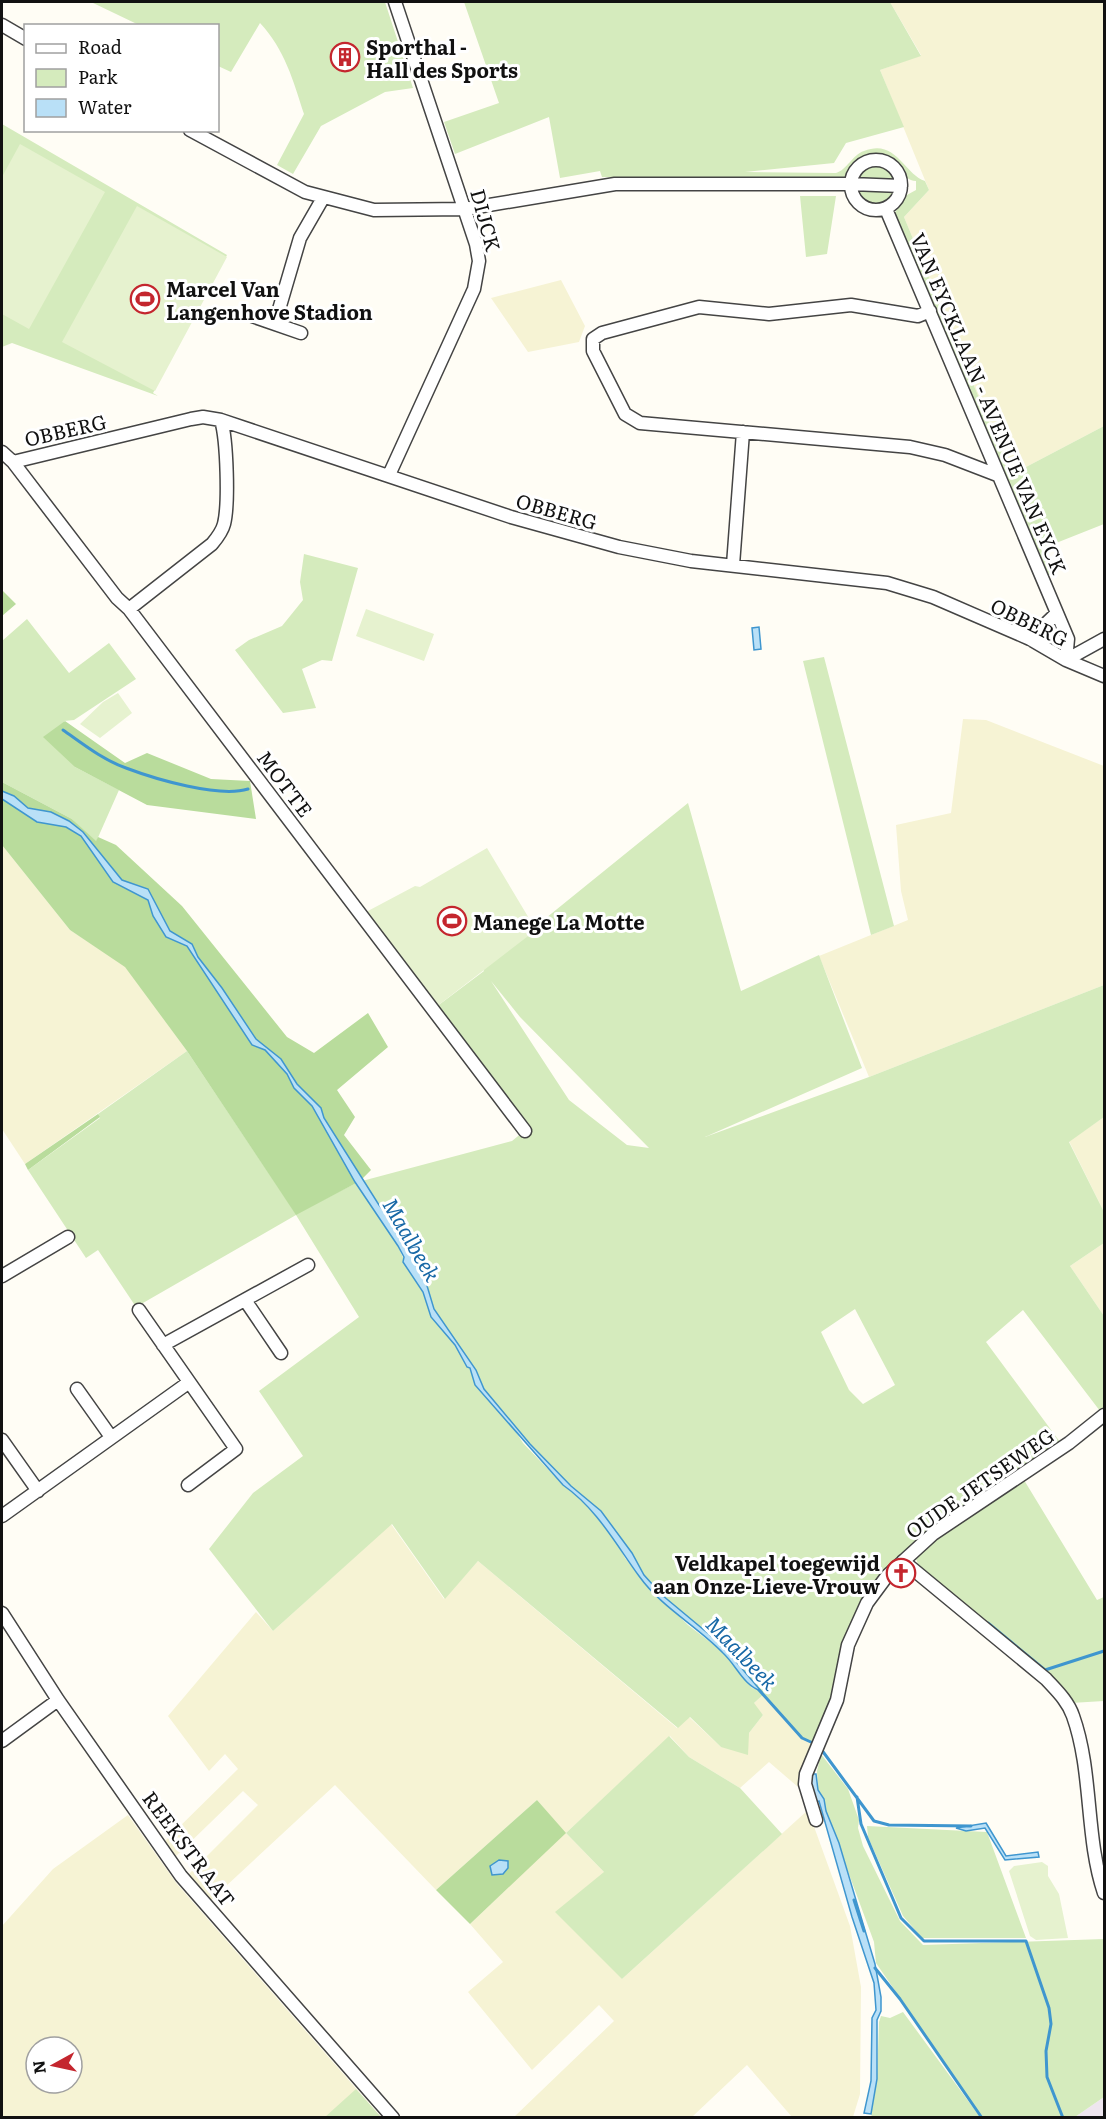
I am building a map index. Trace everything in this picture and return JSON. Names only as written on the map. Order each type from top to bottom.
[{"type":"street","name":"DIJCK","points":[[389,475],[474,289],[479,261],[465,209],[395,2]]},
{"type":"street","points":[[2,25],[24,38]]},
{"type":"street","points":[[194,132],[269,175],[322,198],[374,210],[465,209],[615,184],[902,186]]},
{"type":"street","points":[[881,160],[896,170],[902,186],[895,202],[886,209],[870,210],[860,205],[853,195],[851,184],[855,172],[863,164],[881,160]]},
{"type":"street","points":[[275,323],[300,238],[322,198]]},
{"type":"street","name":"VAN EYCKLAAN - AVENUE VAN EYCK","points":[[886,209],[997,475],[1058,613],[1068,639],[1066,660]]},
{"type":"street","points":[[930,311],[918,316],[851,305],[769,314],[699,307],[602,333],[593,339],[593,351],[625,414],[640,423],[910,447],[945,455],[997,475]]},
{"type":"street","points":[[252,316],[301,333]]},
{"type":"street","name":"OBBERG","points":[[2,452],[13,462],[191,419],[203,417],[221,420],[567,534],[665,556],[887,583],[933,597],[1030,639],[1066,660],[1104,676]]},
{"type":"street","points":[[129,609],[212,544],[220,535],[225,524],[225,433],[221,420]]},
{"type":"street","points":[[733,565],[743,432]]},
{"type":"street","name":"MOTTE","points":[[13,462],[117,598],[129,609],[525,1131]]},
{"type":"street","points":[[1030,639],[1058,613]]},
{"type":"street","points":[[1066,660],[1104,639]]},
{"type":"street","points":[[2,1276],[68,1237]]},
{"type":"street","points":[[164,1345],[308,1265]]},
{"type":"street","points":[[245,1300],[281,1353]]},
{"type":"street","points":[[139,1310],[236,1449],[188,1485]]},
{"type":"street","points":[[2,1516],[188,1383]]},
{"type":"street","points":[[77,1389],[111,1437]]},
{"type":"street","name":"OUDE JETSEWEG","points":[[816,1820],[805,1784],[807,1774],[837,1700],[848,1645],[867,1603],[887,1576],[933,1534],[1070,1443],[1104,1415]]},
{"type":"street","points":[[2,1440],[38,1491]]},
{"type":"street","points":[[903,1561],[1046,1679],[1063,1698],[1073,1715],[1082,1754],[1098,1872],[1104,1893]]},
{"type":"street","name":"REEKSTRAAT","points":[[2,1613],[58,1700],[181,1876],[393,2118]]},
{"type":"street","points":[[2,1741],[58,1700]]},
{"type":"shaded area","points":[[890,2],[1104,2],[1104,426],[1011,475],[904,217],[929,190],[880,70],[921,55]]},
{"type":"shaded area","points":[[561,280],[585,326],[579,342],[528,352],[491,298]]},
{"type":"shaded area","points":[[963,719],[986,720],[1104,766],[1104,985],[869,1077],[819,956],[908,920],[901,891],[896,825],[951,813]]},
{"type":"shaded area","points":[[2,845],[70,930],[125,966],[187,1051],[25,1164],[2,1129]]},
{"type":"shaded area","points":[[1104,1117],[1104,1212],[1069,1141]]},
{"type":"shaded area","points":[[1104,1243],[1104,1316],[1070,1266]]},
{"type":"shaded area","points":[[391,1524],[444,1599],[478,1561],[677,1728],[689,1717],[721,1747],[749,1733],[763,1715],[753,1704],[764,1694],[802,1738],[820,1747],[811,1788],[805,1793],[769,1762],[740,1788],[689,1757],[670,1736],[566,1833],[604,1872],[622,1979],[808,1810],[850,1926],[861,1987],[860,2094],[853,2117],[792,2117],[747,2065],[692,2117],[514,2117],[614,2021],[599,2005],[532,2070],[468,1992],[503,1962],[470,1924],[565,1833],[537,1800],[436,1890],[335,1785],[211,1900],[189,1874],[258,1805],[243,1791],[176,1856],[165,1841],[238,1769],[225,1754],[209,1771],[168,1716],[256,1612],[273,1631]]},
{"type":"shaded area","points":[[128,1815],[177,1884],[381,2117],[2,2118],[2,1926],[53,1869]]},
{"type":"shaded area","points":[[1104,2097],[1104,2117],[1075,2117]]},
{"type":"green space","points":[[91,2],[385,2],[413,88],[385,92],[321,126],[293,174],[277,165],[304,114],[282,55],[260,23],[231,72],[219,66],[219,24],[137,24]]},
{"type":"green space","points":[[464,2],[890,2],[921,56],[880,70],[904,127],[846,143],[834,163],[745,172],[836,173],[860,153],[875,148],[892,153],[911,172],[925,181],[929,190],[904,217],[1011,475],[1104,426],[1104,524],[1041,549],[1051,574],[1047,576],[894,214],[905,196],[916,190],[916,181],[907,178],[896,164],[878,156],[871,157],[860,163],[851,173],[839,179],[602,177],[600,171],[560,178],[549,117],[455,154],[444,122],[499,103]]},
{"type":"green space","points":[[2,124],[227,255],[153,393],[158,396],[12,343],[2,347]]},
{"type":"green space","points":[[20,144],[105,192],[29,329],[2,314],[2,177]]},
{"type":"green space","points":[[871,165],[881,165],[895,176],[894,180],[859,179],[860,172]]},
{"type":"green space","points":[[860,190],[894,192],[895,194],[883,205],[872,205],[858,195]]},
{"type":"green space","points":[[800,196],[836,196],[827,254],[806,257]]},
{"type":"green space","name":"Marcel Van Langenhove Stadion","points":[[137,206],[227,257],[155,391],[62,342]]},
{"type":"green space","points":[[304,554],[358,568],[332,661],[322,660],[302,669],[316,708],[283,713],[235,650],[249,640],[282,626],[303,600],[300,582]]},
{"type":"green space","points":[[2,590],[16,604],[2,616]]},
{"type":"green space","points":[[366,609],[434,634],[424,661],[356,636]]},
{"type":"green space","points":[[27,619],[69,673],[109,643],[136,679],[74,720],[64,721],[75,767],[119,790],[96,842],[72,819],[2,782],[2,641]]},
{"type":"green space","points":[[824,657],[894,926],[871,935],[803,661]]},
{"type":"green space","points":[[118,693],[132,713],[100,738],[80,724],[103,702]]},
{"type":"green space","points":[[65,721],[125,763],[147,753],[211,779],[250,781],[256,819],[147,805],[75,767],[43,737]]},
{"type":"green space","points":[[2,782],[72,819],[96,841],[98,837],[116,845],[182,906],[287,1037],[314,1053],[368,1013],[388,1047],[337,1090],[355,1117],[344,1135],[371,1170],[360,1181],[296,1215],[187,1051],[125,967],[70,930],[2,845]]},
{"type":"green space","points":[[688,803],[741,991],[819,955],[862,1068],[705,1137],[869,1077],[1104,985],[1104,1117],[1069,1142],[1104,1212],[1104,1243],[1070,1266],[1104,1316],[1104,1407],[1100,1411],[1023,1310],[986,1342],[1060,1442],[932,1527],[884,1573],[843,1660],[823,1725],[812,1743],[802,1738],[764,1694],[754,1703],[763,1715],[749,1733],[748,1755],[721,1747],[690,1717],[678,1728],[478,1561],[445,1599],[392,1524],[273,1631],[209,1549],[253,1493],[303,1456],[259,1391],[359,1317],[296,1215],[136,1307],[98,1250],[86,1258],[28,1170],[100,1118],[98,1114],[187,1051],[296,1214],[356,1183],[398,1246],[407,1267],[423,1292],[431,1317],[455,1345],[467,1367],[470,1368],[475,1385],[513,1427],[523,1443],[563,1485],[581,1498],[614,1537],[625,1558],[646,1584],[688,1625],[723,1652],[752,1688],[761,1691],[722,1645],[662,1595],[643,1574],[632,1553],[601,1511],[571,1486],[530,1444],[484,1389],[476,1370],[434,1309],[425,1279],[412,1256],[406,1239],[362,1181],[512,1141],[529,1127],[436,1007],[484,971],[483,969]],"holes":[[[491,981],[520,1017],[649,1148],[627,1145],[569,1100]],[[855,1309],[895,1385],[863,1404],[849,1390],[821,1332]]]},
{"type":"green space","name":"Manege La Motte","points":[[487,848],[536,930],[436,1007],[366,912],[415,886],[420,887]]},
{"type":"green space","points":[[98,1114],[100,1117],[28,1170],[25,1164]]},
{"type":"green space","points":[[1024,1480],[1097,1600],[1104,1597],[1104,1701],[1071,1703],[1045,1670],[919,1567],[915,1556],[935,1537]]},
{"type":"green space","points":[[669,1736],[689,1757],[740,1788],[782,1834],[622,1979],[555,1912],[604,1872],[566,1833]]},
{"type":"green space","points":[[821,1754],[848,1789],[859,1820],[858,1828],[863,1846],[900,1921],[923,1945],[1104,1939],[1104,2097],[1075,2117],[982,2117],[876,1963],[874,1942],[818,1790],[817,1771]]},
{"type":"green space","points":[[537,1800],[566,1833],[470,1924],[436,1890]]},
{"type":"green space","points":[[867,1826],[987,1832],[1026,1938],[922,1938],[903,1916],[868,1837]]},
{"type":"green space","points":[[1042,1862],[1048,1866],[1048,1876],[1059,1894],[1068,1938],[1036,1940],[1030,1936],[1009,1871],[1014,1866]]},
{"type":"green space","points":[[903,2012],[980,2117],[874,2118],[871,2115],[877,2079],[879,2022],[881,2016],[890,2018]]},
{"type":"green space","points":[[356,2089],[381,2117],[325,2117]]},
{"type":"water","points":[[759,627],[761,649],[754,650],[752,628]]},
{"type":"water","points":[[2,791],[14,796],[28,808],[51,812],[69,821],[83,832],[122,880],[148,889],[170,931],[192,944],[198,957],[256,1039],[281,1059],[297,1084],[321,1108],[324,1118],[379,1205],[406,1239],[412,1256],[425,1279],[434,1309],[476,1370],[484,1389],[530,1444],[571,1486],[601,1511],[632,1553],[644,1575],[662,1595],[722,1645],[761,1691],[749,1684],[713,1643],[668,1607],[648,1587],[596,1516],[563,1485],[475,1385],[470,1368],[467,1367],[455,1345],[431,1317],[423,1292],[403,1262],[404,1257],[398,1246],[355,1182],[312,1106],[294,1088],[287,1074],[265,1050],[252,1045],[187,946],[166,937],[153,916],[148,900],[113,882],[81,836],[66,827],[37,822],[2,799]]},
{"type":"water","points":[[811,1774],[816,1774],[818,1790],[824,1799],[826,1811],[839,1843],[875,1964],[881,1997],[881,2011],[877,2020],[877,2079],[871,2114],[864,2113],[871,2081],[872,2018],[876,2010],[874,1983],[852,1917],[819,1801],[817,1802],[811,1788]]},
{"type":"water","points":[[986,1823],[1006,1856],[1038,1852],[1039,1857],[1005,1860],[985,1828],[966,1831],[956,1828]]},
{"type":"water","points":[[499,1860],[508,1861],[508,1868],[503,1874],[492,1875],[490,1866]]},
{"type":"waterway","points":[[63,730],[109,761],[153,777],[204,789],[221,791],[248,789]]},
{"type":"waterway","points":[[988,1623],[1045,1670],[1104,1651]]},
{"type":"waterway","name":"Maalbeek","points":[[759,1690],[802,1738],[813,1743]]},
{"type":"waterway","points":[[821,1749],[874,1821],[889,1825],[971,1826]]},
{"type":"waterway","points":[[857,1797],[861,1824],[901,1918],[924,1941],[1026,1941],[1049,2008],[1051,2024],[1046,2051],[1047,2077],[1063,2118]]},
{"type":"waterway","name":"Maalbeek","points":[[854,1900],[864,1931]]},
{"type":"waterway","points":[[875,1968],[900,1999],[982,2118]]},
{"type":"place","name":"Sporthal - Hall des Sports","points":[[345,57]]},
{"type":"place","name":"Marcel Van Langenhove Stadion","points":[[145,299]]},
{"type":"place","name":"Manege La Motte","points":[[452,921]]},
{"type":"place","name":"Veldkapel toegewijd aan Onze-Lieve-Vrouw","points":[[901,1573]]}]
